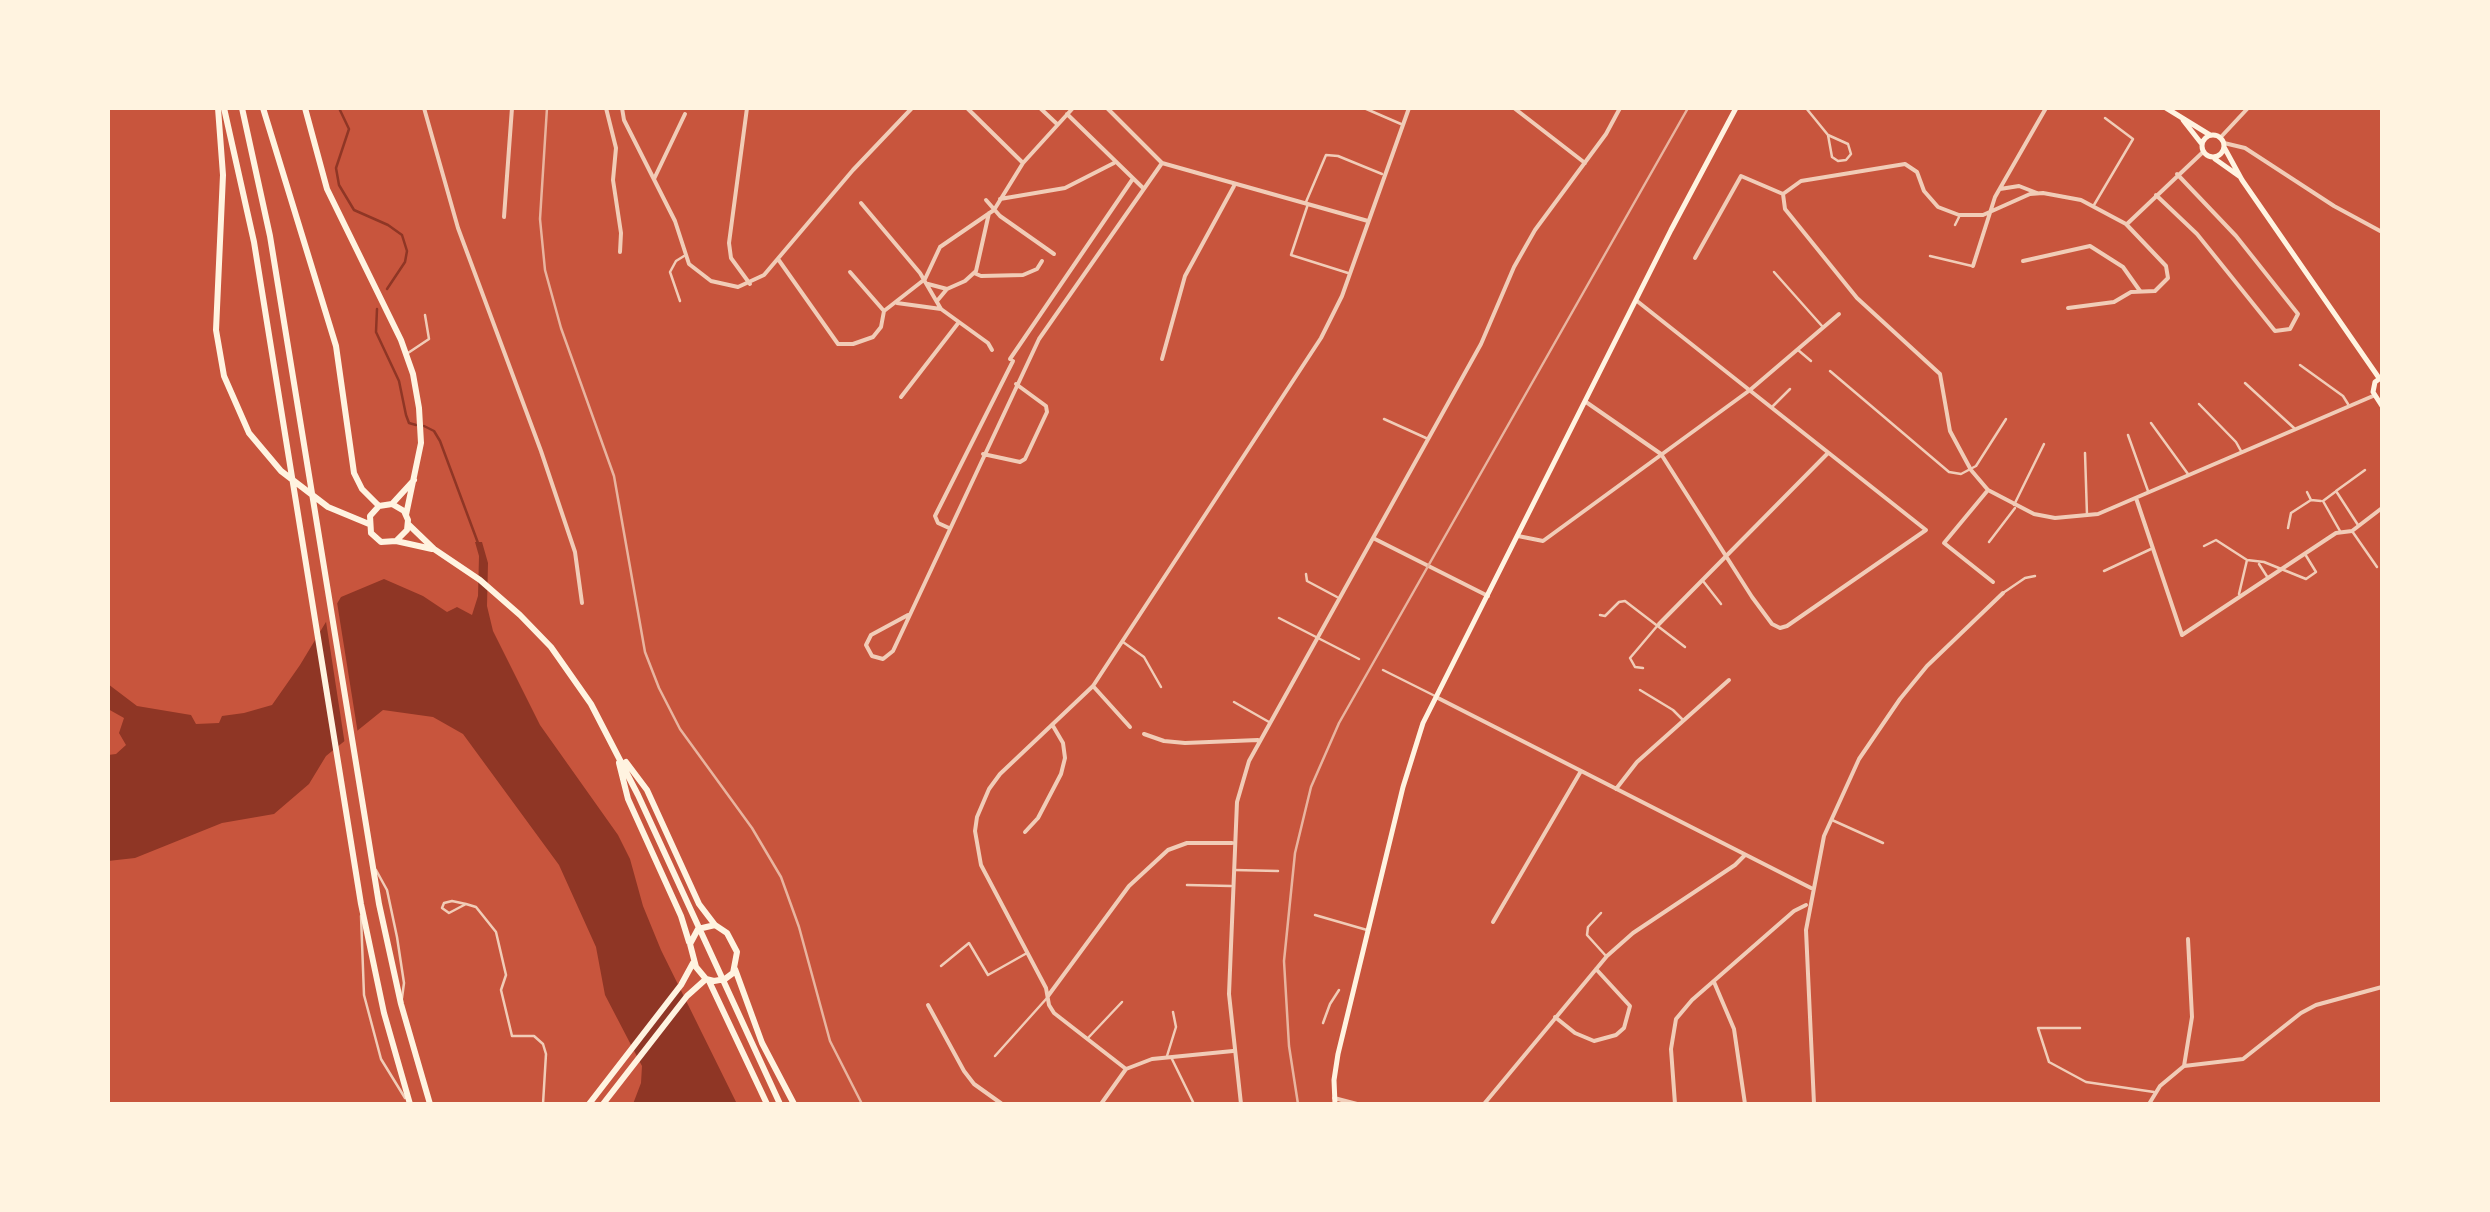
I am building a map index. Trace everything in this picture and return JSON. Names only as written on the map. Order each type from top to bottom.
[{"type":"highway","points":[[221,108],[254,242],[361,904],[384,1013],[410,1104]]},
{"type":"highway","points":[[221,108],[223,174],[216,330],[224,376],[250,432],[282,471],[328,506],[369,524]]},
{"type":"highway","points":[[242,108],[263,201],[296,391],[371,861],[401,1004],[430,1104]]},
{"type":"highway","points":[[263,108],[336,346],[351,463],[362,489],[379,506]]},
{"type":"highway","points":[[306,108],[327,189],[406,353],[419,408],[418,463],[404,535],[396,542]]},
{"type":"highway","points":[[414,479],[392,504],[379,506],[370,516],[369,524],[377,539],[386,543],[434,549]]},
{"type":"highway","points":[[392,504],[434,549],[494,592],[534,628],[578,684],[615,748],[780,1104]]},
{"type":"highway","points":[[615,748],[628,799],[681,916],[694,962],[707,979],[768,1104]]},
{"type":"highway","points":[[604,1104],[687,996],[707,979],[728,976],[735,969],[738,956],[726,933],[699,904],[647,790],[615,748]]},
{"type":"highway","points":[[690,944],[695,932],[715,925]]},
{"type":"highway","points":[[589,1104],[681,986],[694,962]]},
{"type":"highway","points":[[735,969],[762,1043],[794,1104]]},
{"type":"main road","points":[[1334,1101],[1338,1054],[1368,930],[1411,760],[1436,697],[1736,108]]},
{"type":"main road","points":[[2166,108],[2223,142],[2241,178],[2381,377],[2373,387],[2373,396],[2382,406]]},
{"type":"main road","points":[[2181,118],[2202,148],[2241,178]]},
{"type":"main road","points":[[2202,148],[2210,135]]},
{"type":"main road","points":[[2212,157],[2219,156],[2223,142]]},
{"type":"street","points":[[424,108],[458,228],[542,451],[574,552],[582,603]]},
{"type":"street","points":[[504,217],[512,108]]},
{"type":"street","points":[[606,108],[616,148],[613,180],[620,252]]},
{"type":"street","points":[[622,108],[624,120],[675,221],[695,272],[710,281],[738,287],[750,284],[778,259],[912,108]]},
{"type":"street","points":[[747,108],[728,243],[730,258],[750,284]]},
{"type":"street","points":[[967,108],[1023,163]]},
{"type":"street","points":[[1040,108],[1057,124]]},
{"type":"street","points":[[936,301],[946,289],[965,281],[974,272],[992,212],[1023,163],[1073,108]]},
{"type":"street","points":[[1108,108],[1162,164],[1368,222]]},
{"type":"street","points":[[1126,1068],[1054,1012],[1028,952],[981,865],[975,831],[982,804],[1000,774],[1093,686],[1321,338],[1350,273],[1409,108]]},
{"type":"street","points":[[1514,108],[1585,163]]},
{"type":"street","points":[[1241,1104],[1229,994],[1234,843],[1237,802],[1259,740],[1481,344],[1519,258],[1620,108]]},
{"type":"street","points":[[1973,266],[2000,188],[2046,108]]},
{"type":"street","points":[[2248,108],[2223,142],[2245,148],[2382,232]]},
{"type":"street","points":[[654,179],[685,114]]},
{"type":"street","points":[[1067,114],[1144,188]]},
{"type":"street","points":[[2126,224],[2202,148]]},
{"type":"street","points":[[1000,199],[1064,188],[1114,163]]},
{"type":"street","points":[[908,615],[871,635],[866,645],[872,656],[888,657],[1039,340],[1162,164]]},
{"type":"street","points":[[1783,194],[1800,181],[1906,164],[1916,172],[1932,200],[1959,215],[1984,215],[2037,194],[2060,194],[2094,206],[2126,224],[2154,252],[2168,273],[2160,289],[2131,292],[2114,302],[2068,308]]},
{"type":"street","points":[[2156,194],[2197,234],[2275,331],[2290,329],[2298,314],[2236,236],[2176,174]]},
{"type":"street","points":[[1696,258],[1741,176],[1783,194]]},
{"type":"street","points":[[949,528],[934,516],[1012,360],[1132,180]]},
{"type":"street","points":[[1162,359],[1186,276],[1234,186]]},
{"type":"street","points":[[2000,188],[2019,186],[2037,194]]},
{"type":"street","points":[[1783,194],[1785,209],[1857,298],[1935,367],[1944,385],[1950,431],[1971,470],[1988,490],[2015,506],[2055,518],[2087,517],[2373,396]]},
{"type":"street","points":[[986,200],[992,212],[1054,254]]},
{"type":"street","points":[[861,203],[926,282],[941,310]]},
{"type":"street","points":[[778,259],[841,346],[873,337],[881,327],[884,311],[926,282],[940,247],[992,212]]},
{"type":"street","points":[[2023,261],[2090,246],[2123,267],[2140,292]]},
{"type":"street","points":[[974,272],[980,276],[1023,275],[1036,270],[1042,261]]},
{"type":"street","points":[[850,272],[884,311]]},
{"type":"street","points":[[926,282],[946,289]]},
{"type":"street","points":[[1586,402],[1661,454],[1772,624],[1780,628],[1926,530],[1637,301]]},
{"type":"street","points":[[895,302],[941,310],[988,342],[992,350]]},
{"type":"street","points":[[1518,536],[1544,542],[1750,390],[1839,314]]},
{"type":"street","points":[[901,397],[958,322]]},
{"type":"street","points":[[984,454],[1020,462],[1025,459],[1047,412],[1046,406],[1016,384]]},
{"type":"street","points":[[1659,624],[1828,453]]},
{"type":"street","points":[[1988,490],[1944,543],[1993,582]]},
{"type":"street","points":[[2136,498],[2182,635],[2340,531],[2352,531],[2382,508]]},
{"type":"street","points":[[1373,538],[1488,596]]},
{"type":"street","points":[[1814,1104],[1806,963],[1809,903],[1831,819],[1859,758],[1900,699],[1926,666],[2002,593]]},
{"type":"street","points":[[1616,788],[1637,762],[1728,680]]},
{"type":"street","points":[[1093,686],[1130,727]]},
{"type":"street","points":[[1436,697],[1812,888]]},
{"type":"street","points":[[1026,832],[1045,803],[1065,758],[1054,726]]},
{"type":"street","points":[[1144,734],[1184,743],[1259,740]]},
{"type":"street","points":[[1493,922],[1580,771]]},
{"type":"street","points":[[1048,996],[1129,886],[1168,850],[1186,843],[1234,843]]},
{"type":"street","points":[[1484,1104],[1607,956],[1745,854]]},
{"type":"street","points":[[1675,1104],[1671,1048],[1676,1019],[1794,912],[1809,903]]},
{"type":"street","points":[[2184,1066],[2192,1017],[2188,939]]},
{"type":"street","points":[[1555,1017],[1574,1033],[1594,1041],[1605,1040],[1624,1028],[1630,1006],[1596,968]]},
{"type":"street","points":[[1714,982],[1734,1030],[1745,1104]]},
{"type":"street","points":[[2149,1104],[2155,1092],[2184,1066],[2244,1059],[2301,1012],[2382,988]]},
{"type":"street","points":[[928,1005],[974,1084],[1002,1104]]},
{"type":"street","points":[[1101,1104],[1126,1068],[1169,1057],[1233,1052]]},
{"type":"street","points":[[1334,1101],[1357,1104]]},
{"type":"lane","points":[[1364,108],[1403,125]]},
{"type":"lane","points":[[1806,108],[1828,135],[1848,144],[1851,150],[1846,160],[1832,157],[1828,135]]},
{"type":"lane","points":[[2094,206],[2134,139],[2105,118]]},
{"type":"lane","points":[[1350,273],[1291,255],[1306,204],[1326,155],[1385,175]]},
{"type":"lane","points":[[1956,225],[1959,215]]},
{"type":"lane","points":[[680,301],[670,272],[676,261],[686,255]]},
{"type":"lane","points":[[1930,256],[1973,266]]},
{"type":"lane","points":[[1774,272],[1823,327]]},
{"type":"lane","points":[[406,353],[430,339],[424,315]]},
{"type":"lane","points":[[1796,349],[1811,360]]},
{"type":"lane","points":[[2300,364],[2343,396],[2349,406]]},
{"type":"lane","points":[[1830,371],[1949,472],[1971,470],[2006,419]]},
{"type":"lane","points":[[2245,382],[2289,420],[2294,429]]},
{"type":"lane","points":[[1772,407],[1790,389]]},
{"type":"lane","points":[[2199,404],[2241,452]]},
{"type":"lane","points":[[1384,419],[1428,438]]},
{"type":"lane","points":[[2152,423],[2189,475]]},
{"type":"lane","points":[[2128,435],[2148,493]]},
{"type":"lane","points":[[1989,542],[2015,506],[2044,444]]},
{"type":"lane","points":[[2085,453],[2087,517]]},
{"type":"lane","points":[[2288,528],[2291,512],[2312,500],[2323,501],[2365,470]]},
{"type":"lane","points":[[2336,491],[2358,525]]},
{"type":"lane","points":[[2307,492],[2312,500]]},
{"type":"lane","points":[[2323,501],[2340,531]]},
{"type":"lane","points":[[2352,531],[2377,567]]},
{"type":"lane","points":[[2204,546],[2216,540],[2247,560],[2306,579],[2316,572],[2305,554]]},
{"type":"lane","points":[[2104,570],[2153,548]]},
{"type":"lane","points":[[2237,600],[2247,560]]},
{"type":"lane","points":[[2258,563],[2269,578]]},
{"type":"lane","points":[[1306,574],[1307,581],[1338,598]]},
{"type":"lane","points":[[2002,593],[2035,576]]},
{"type":"lane","points":[[1702,580],[1721,604]]},
{"type":"lane","points":[[1600,615],[1625,601],[1685,647]]},
{"type":"lane","points":[[1279,618],[1358,659]]},
{"type":"lane","points":[[1644,668],[1635,667],[1630,658],[1659,624]]},
{"type":"lane","points":[[1122,641],[1144,657],[1161,687]]},
{"type":"lane","points":[[1383,670],[1436,697]]},
{"type":"lane","points":[[1640,690],[1684,721]]},
{"type":"lane","points":[[1234,702],[1269,722]]},
{"type":"lane","points":[[1831,819],[1884,842]]},
{"type":"lane","points":[[1233,870],[1278,870]]},
{"type":"lane","points":[[1187,885],[1232,886]]},
{"type":"lane","points":[[361,904],[364,995],[381,1060],[410,1104]]},
{"type":"lane","points":[[466,904],[481,912],[496,932],[506,974],[501,990],[512,1036],[534,1036],[544,1048],[547,1062],[543,1104]]},
{"type":"lane","points":[[1601,912],[1587,935],[1607,956]]},
{"type":"lane","points":[[1315,915],[1368,930]]},
{"type":"lane","points":[[941,966],[969,943],[988,974],[1028,952]]},
{"type":"lane","points":[[1323,1023],[1340,990]]},
{"type":"lane","points":[[995,1056],[1048,996]]},
{"type":"lane","points":[[1088,1039],[1122,1002]]},
{"type":"lane","points":[[1173,1012],[1176,1028],[1169,1057],[1194,1104]]},
{"type":"lane","points":[[2080,1028],[2038,1028],[2049,1062],[2086,1082],[2155,1092]]},
{"type":"shaded area","points":[[475,542],[482,542],[488,563],[487,606],[493,631],[540,725],[618,835],[661,950],[737,1104],[633,1104],[642,1066],[605,995],[596,947],[559,865],[463,734],[433,717],[383,710],[326,756],[309,784],[274,814],[222,823],[135,858],[108,861],[108,755],[116,754],[126,745],[119,733],[124,718],[108,709],[108,684],[137,706],[191,715],[196,724],[219,723],[222,716],[272,705],[341,597],[384,579],[423,596],[447,612],[457,607],[472,615],[478,596],[479,556]]},
{"type":"pier","points":[[336,596],[358,734],[345,745],[325,615]]},
{"type":"waterway","points":[[339,108],[349,129],[336,168],[339,185],[354,210],[402,235],[407,251],[405,262],[387,289]]},
{"type":"waterway","points":[[377,309],[376,332],[399,381],[409,423],[416,425]]},
{"type":"waterway","points":[[424,426],[434,431],[440,441],[478,543]]},
{"type":"tram line","points":[[1298,1104],[1289,1046],[1284,961],[1295,853],[1311,787],[1339,723],[1688,108]]},
{"type":"railway","points":[[547,108],[540,219],[545,270],[561,328],[614,476],[645,652],[680,729],[752,828],[781,877],[830,1041],[862,1104]]}]
